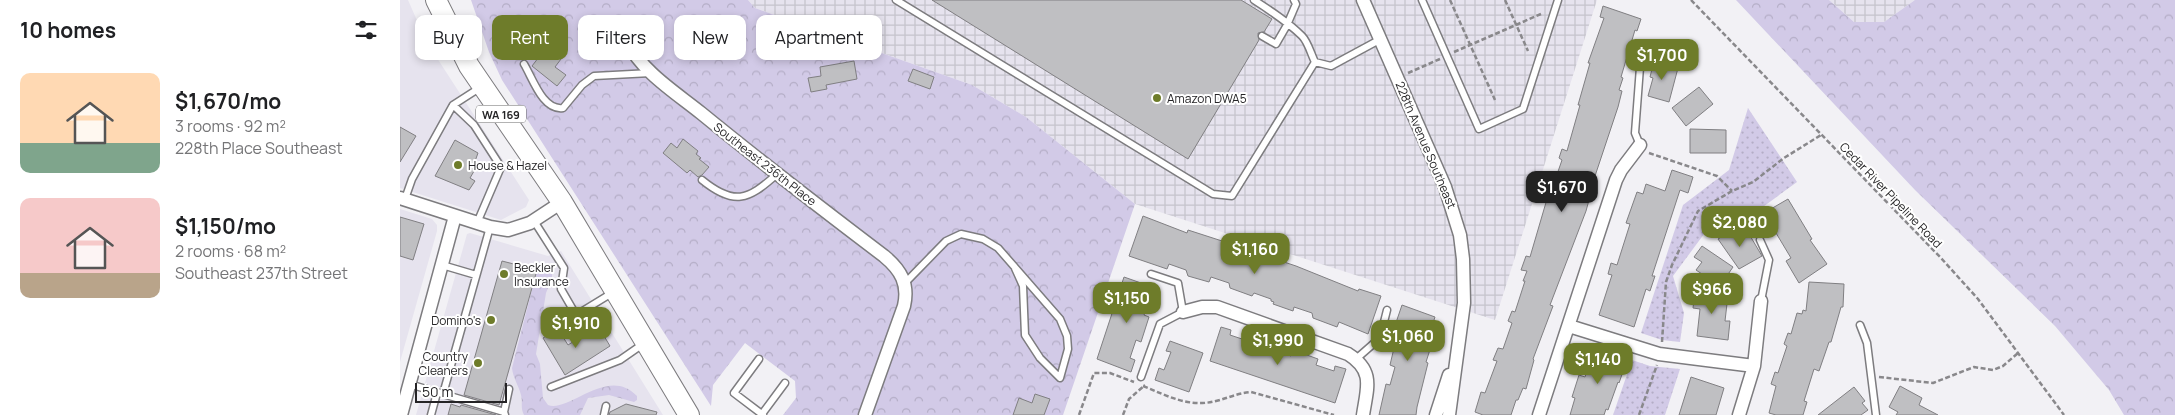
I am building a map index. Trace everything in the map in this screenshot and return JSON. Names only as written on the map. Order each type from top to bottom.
[{"type":"main road","name":"WA 169","points":[[436,0],[462,52],[482,86],[562,202],[689,415]]},
{"type":"street","name":"228th Avenue Southeast","points":[[1363,0],[1448,194],[1460,235],[1464,285],[1462,321],[1449,415]]},
{"type":"street","name":"Southeast 236th Place","points":[[640,60],[652,73],[776,175],[895,265],[905,283]]},
{"type":"street","points":[[1539,415],[1616,180],[1621,170],[1640,145]]},
{"type":"street","points":[[402,198],[476,223],[508,230],[534,221],[562,202]]},
{"type":"street","points":[[401,415],[455,216]]},
{"type":"street","points":[[865,415],[904,306],[906,295],[905,283]]},
{"type":"street","points":[[1739,415],[1754,366],[1761,302]]},
{"type":"street","points":[[1183,312],[1202,307],[1217,307],[1348,354],[1356,359],[1364,368],[1368,380],[1363,415]]},
{"type":"street","points":[[1569,326],[1659,354],[1754,366]]},
{"type":"street","name":"228th Avenue Southeast","points":[[1436,415],[1456,357]]},
{"type":"lane","points":[[896,0],[1213,194],[1232,196],[1315,62]]},
{"type":"lane","points":[[1254,0],[1279,16],[1287,25],[1304,37],[1315,62]]},
{"type":"lane","points":[[1262,36],[1276,44],[1296,4],[1294,0]]},
{"type":"lane","points":[[1422,0],[1479,129],[1523,109],[1558,0]]},
{"type":"lane","points":[[1315,62],[1331,66],[1381,39]]},
{"type":"lane","points":[[1640,145],[1636,133],[1642,54]]},
{"type":"lane","points":[[524,64],[545,100],[554,108],[563,108],[582,85],[594,76],[652,73]]},
{"type":"lane","points":[[402,198],[453,105],[482,86]]},
{"type":"lane","points":[[453,105],[474,125],[502,167],[476,223]]},
{"type":"lane","points":[[702,180],[714,190],[728,197],[738,198],[756,193],[776,175]]},
{"type":"lane","points":[[534,221],[564,268],[561,289],[576,315],[615,291]]},
{"type":"lane","points":[[431,415],[440,394],[490,227]]},
{"type":"lane","points":[[905,283],[946,241],[961,234],[983,239],[998,248],[1049,304],[1060,319],[1067,336],[1068,349],[1060,378],[1040,358],[1024,335],[1023,286],[1014,266]]},
{"type":"lane","points":[[1760,240],[1769,260],[1761,302]]},
{"type":"lane","points":[[442,265],[476,275]]},
{"type":"lane","points":[[1141,377],[1160,324],[1183,312],[1178,283],[1151,274]]},
{"type":"lane","points":[[1356,359],[1380,338],[1387,310]]},
{"type":"lane","points":[[1860,325],[1867,343],[1876,415]]},
{"type":"lane","points":[[551,387],[620,360],[646,342]]},
{"type":"lane","points":[[759,360],[734,392],[763,414],[785,383]]},
{"type":"lane","points":[[409,384],[505,414],[509,390]]},
{"type":"lane","points":[[604,415],[606,406]]},
{"type":"path","points":[[1450,0],[1495,100]]},
{"type":"path","points":[[1505,0],[1528,51]]},
{"type":"path","name":"Cedar River Pipeline Road","points":[[1692,0],[1978,299],[2064,415]]},
{"type":"path","points":[[1398,77],[1541,14]]},
{"type":"path","points":[[1639,415],[1654,377],[1659,354],[1666,282],[1698,210],[1732,191],[1753,182],[1784,158],[1821,136]]},
{"type":"path","points":[[1640,145],[1648,152],[1717,176],[1732,191]]},
{"type":"path","points":[[1871,376],[1933,383],[1974,367],[1994,370],[2003,366],[2018,353]]},
{"type":"path","points":[[1079,415],[1094,374],[1110,372],[1191,404],[1215,401],[1237,393],[1250,392],[1334,415]]},
{"type":"path","points":[[1123,415],[1129,399],[1144,387],[1147,378],[1141,377]]},
{"type":"shaded area","points":[[400,0],[408,0],[415,16],[415,60],[438,60],[529,200],[526,207],[501,220],[400,188]]},
{"type":"shaded area","points":[[748,0],[1597,0],[1495,320],[1135,204],[1026,117],[972,85],[882,53],[882,15],[775,15],[755,8]]},
{"type":"shaded area","points":[[1829,0],[1915,0],[1884,22],[1854,22]]},
{"type":"shaded area","points":[[400,209],[432,219],[437,225],[437,231],[400,362]]},
{"type":"shaded area","points":[[470,233],[548,256],[561,251],[663,415],[416,415],[467,234]]},
{"type":"green space","points":[[471,0],[748,0],[755,8],[775,15],[756,15],[756,60],[882,60],[882,53],[972,85],[1026,117],[1135,204],[1063,415],[783,415],[796,398],[795,381],[745,343],[713,385],[711,406],[502,80],[493,60],[568,60],[568,15],[492,15],[492,58],[482,32],[482,15],[476,15]]},
{"type":"green space","points":[[1736,0],[1829,0],[1854,22],[1884,22],[1915,0],[2175,0],[2175,415],[2124,415],[2109,390],[2055,326],[1915,190]]},
{"type":"green space","points":[[1748,108],[1797,182],[1738,225],[1707,230],[1673,276],[1684,313],[1680,342],[1662,340],[1641,333],[1683,205],[1729,170]]},
{"type":"green space","points":[[550,264],[552,267],[552,278],[546,293],[536,354],[540,364],[543,398],[548,405],[557,406],[602,387],[614,385],[626,388],[637,396],[637,400],[634,402],[609,395],[588,398],[580,415],[524,415],[521,395],[512,368],[538,266]]},
{"type":"green space","points":[[1632,360],[1650,366],[1680,369],[1665,415],[1613,415]]},
{"type":"building","name":"Amazon DWA5","points":[[932,0],[1241,0],[1272,19],[1264,32],[1258,33],[1259,40],[1188,159]]},
{"type":"building","points":[[1603,6],[1641,19],[1637,31],[1635,30],[1621,77],[1623,78],[1619,90],[1622,91],[1618,107],[1587,200],[1589,200],[1586,211],[1550,305],[1553,306],[1533,359],[1526,389],[1523,388],[1518,400],[1516,400],[1511,415],[1483,415],[1475,412],[1481,392],[1485,393],[1497,361],[1493,360],[1498,348],[1503,349],[1512,323],[1508,321],[1512,311],[1515,312],[1527,271],[1521,270],[1526,256],[1530,257],[1547,199],[1545,198],[1549,185],[1553,186],[1562,160],[1559,158],[1562,149],[1567,151],[1590,63],[1588,63],[1604,18],[1600,17]]},
{"type":"building","points":[[537,60],[560,60],[555,67],[566,75],[557,86],[532,66]]},
{"type":"building","points":[[854,61],[857,79],[826,85],[827,89],[811,92],[808,78],[821,76],[820,67]]},
{"type":"building","points":[[1654,61],[1678,68],[1669,102],[1648,96],[1653,78],[1650,77]]},
{"type":"building","points":[[913,69],[934,77],[930,89],[908,81]]},
{"type":"building","points":[[1699,87],[1713,104],[1686,126],[1672,108]]},
{"type":"building","points":[[400,127],[416,136],[400,162]]},
{"type":"building","points":[[1690,129],[1726,130],[1726,153],[1690,153]]},
{"type":"building","points":[[683,139],[698,151],[696,154],[701,158],[699,159],[709,167],[698,177],[690,170],[687,173],[663,153],[671,143],[677,148]]},
{"type":"building","name":"House & Hazel","points":[[455,140],[478,153],[474,164],[477,166],[470,178],[475,181],[469,190],[435,176]]},
{"type":"building","points":[[1672,170],[1693,177],[1688,193],[1680,190],[1652,276],[1655,276],[1650,291],[1646,289],[1634,327],[1599,315],[1612,275],[1608,274],[1611,263],[1617,265],[1630,224],[1626,223],[1637,192],[1643,194],[1646,184],[1665,191]]},
{"type":"building","points":[[1788,199],[1812,239],[1810,240],[1827,264],[1799,283],[1786,261],[1791,258],[1764,213]]},
{"type":"building","points":[[1143,216],[1187,233],[1188,230],[1253,251],[1252,255],[1271,261],[1272,258],[1296,266],[1358,291],[1359,289],[1381,296],[1368,334],[1339,322],[1337,327],[1313,318],[1312,313],[1294,307],[1293,311],[1273,304],[1274,302],[1271,299],[1254,293],[1252,296],[1230,288],[1229,283],[1211,277],[1209,282],[1188,276],[1186,270],[1169,264],[1167,269],[1129,256]]},
{"type":"building","points":[[400,217],[424,224],[413,260],[400,256]]},
{"type":"building","points":[[1740,228],[1745,236],[1749,234],[1762,256],[1739,269],[1718,239],[1734,229],[1736,232]]},
{"type":"building","points":[[1702,246],[1733,267],[1720,286],[1696,270],[1702,262],[1694,257]]},
{"type":"building","points":[[502,261],[537,270],[499,405],[464,395]]},
{"type":"building","points":[[1124,277],[1158,289],[1155,299],[1150,297],[1144,315],[1149,317],[1141,342],[1136,340],[1130,358],[1135,360],[1131,372],[1097,359]]},
{"type":"building","points":[[1809,282],[1844,284],[1843,307],[1841,307],[1831,342],[1829,342],[1819,371],[1814,369],[1804,401],[1807,402],[1803,415],[1776,415],[1769,413],[1776,386],[1771,384],[1775,372],[1778,373],[1787,346],[1784,344],[1788,333],[1791,334],[1797,313],[1802,314],[1803,310],[1806,311]]},
{"type":"building","points":[[1695,291],[1728,295],[1725,321],[1730,321],[1728,340],[1697,336],[1700,309],[1693,308]]},
{"type":"building","points":[[1402,305],[1435,317],[1429,335],[1434,337],[1426,362],[1428,363],[1416,415],[1379,415],[1386,384],[1390,385],[1395,367],[1390,365],[1394,348],[1388,346]]},
{"type":"building","points":[[598,326],[610,346],[565,375],[543,338],[558,329],[568,345]]},
{"type":"building","points":[[1221,327],[1231,330],[1230,335],[1248,341],[1250,335],[1261,339],[1261,341],[1275,345],[1273,350],[1291,356],[1293,350],[1318,359],[1316,365],[1334,371],[1335,366],[1346,369],[1335,403],[1210,361]]},
{"type":"building","points":[[1170,341],[1203,353],[1189,392],[1155,380],[1159,368],[1164,370],[1171,352],[1166,351]]},
{"type":"building","points":[[1594,349],[1627,360],[1619,383],[1604,415],[1570,415],[1575,398],[1572,397],[1579,375],[1585,377]]},
{"type":"building","points":[[1691,377],[1724,388],[1716,415],[1679,415]]},
{"type":"building","points":[[1900,386],[1922,398],[1919,405],[1938,415],[1896,415],[1898,412],[1889,407]]},
{"type":"building","points":[[1854,387],[1865,401],[1862,403],[1868,410],[1861,415],[1818,415]]},
{"type":"building","points":[[1035,394],[1050,399],[1044,415],[1013,415],[1019,398],[1032,403]]},
{"type":"building","points":[[451,404],[460,407],[461,405],[496,415],[448,415]]},
{"type":"building","points":[[626,404],[657,412],[656,415],[609,415],[610,412]]},
{"type":"place","name":"Amazon DWA5","points":[[1157,98]]},
{"type":"place","name":"House & Hazel","points":[[458,165]]},
{"type":"place","name":"Beckler Insurance","points":[[504,274]]},
{"type":"place","name":"Domino's","points":[[491,320]]},
{"type":"place","name":"Country Cleaners","points":[[478,363]]}]
